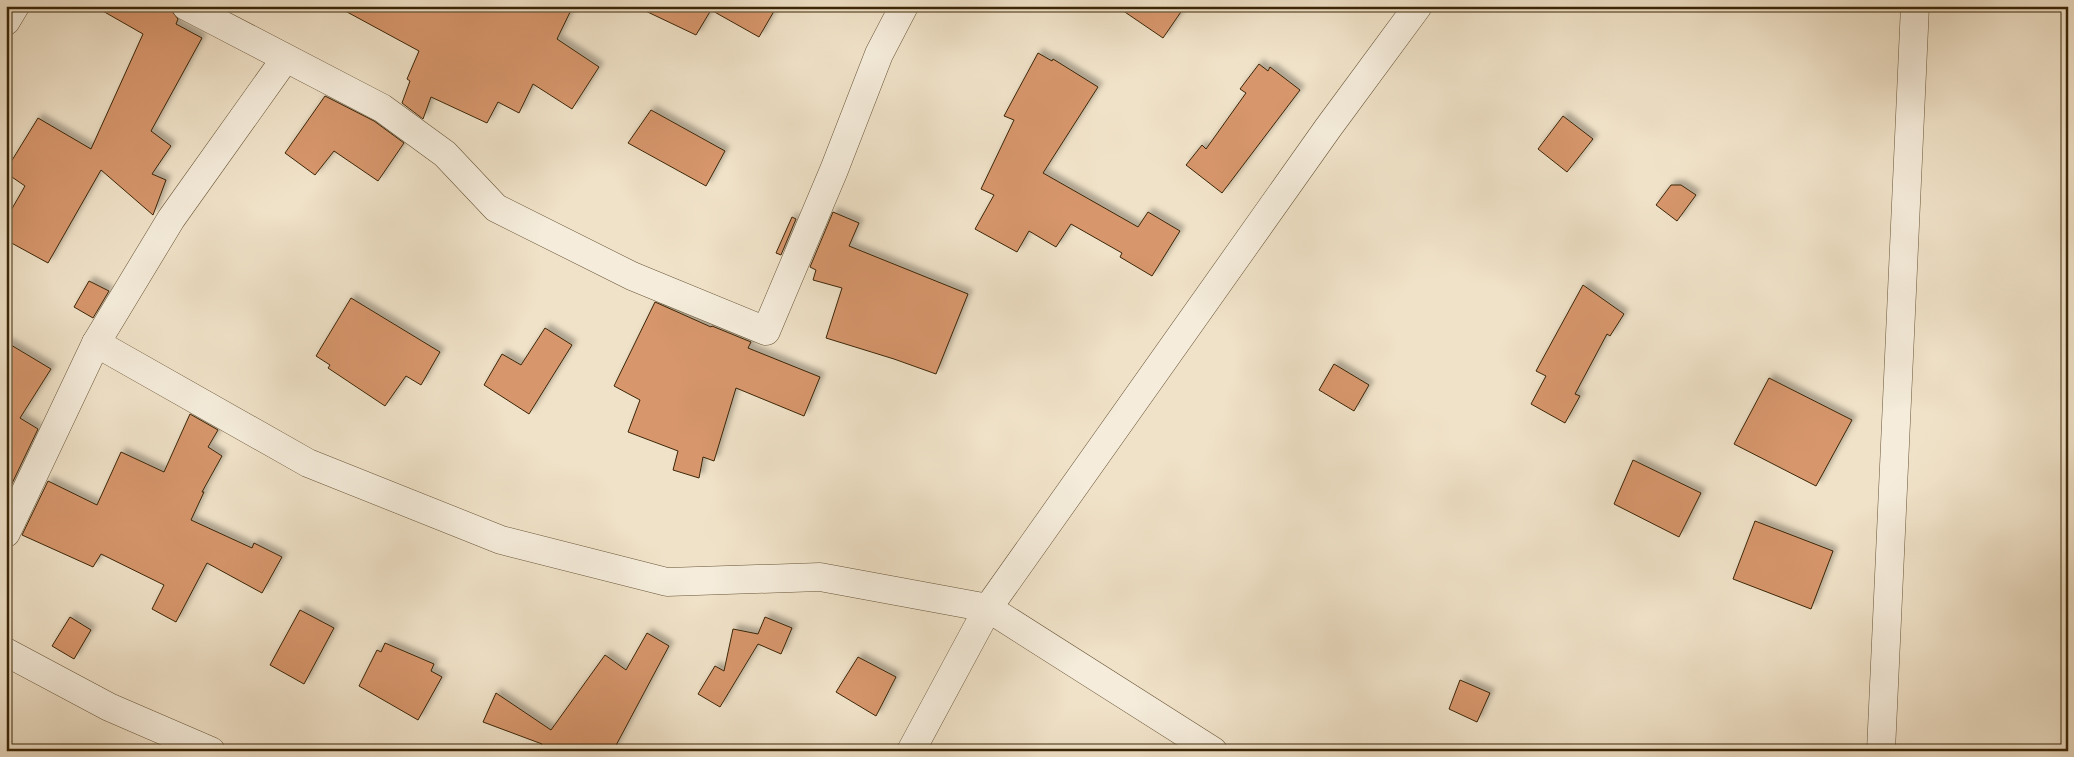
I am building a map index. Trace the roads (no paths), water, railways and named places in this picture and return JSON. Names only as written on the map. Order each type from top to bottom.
[{"type":"street","points":[[6,21],[16,6]]},
{"type":"street","points":[[186,6],[382,108],[445,154],[496,208],[632,276],[766,331],[834,170],[879,54],[904,6]]},
{"type":"street","points":[[911,751],[988,608],[1328,128],[1418,6]]},
{"type":"street","points":[[1881,751],[1915,6]]},
{"type":"street","points":[[6,533],[96,343],[171,219],[285,59]]},
{"type":"street","points":[[96,343],[308,463],[501,540],[667,582],[820,577],[988,608],[1213,751]]},
{"type":"street","points":[[6,652],[109,707],[211,751]]}]
